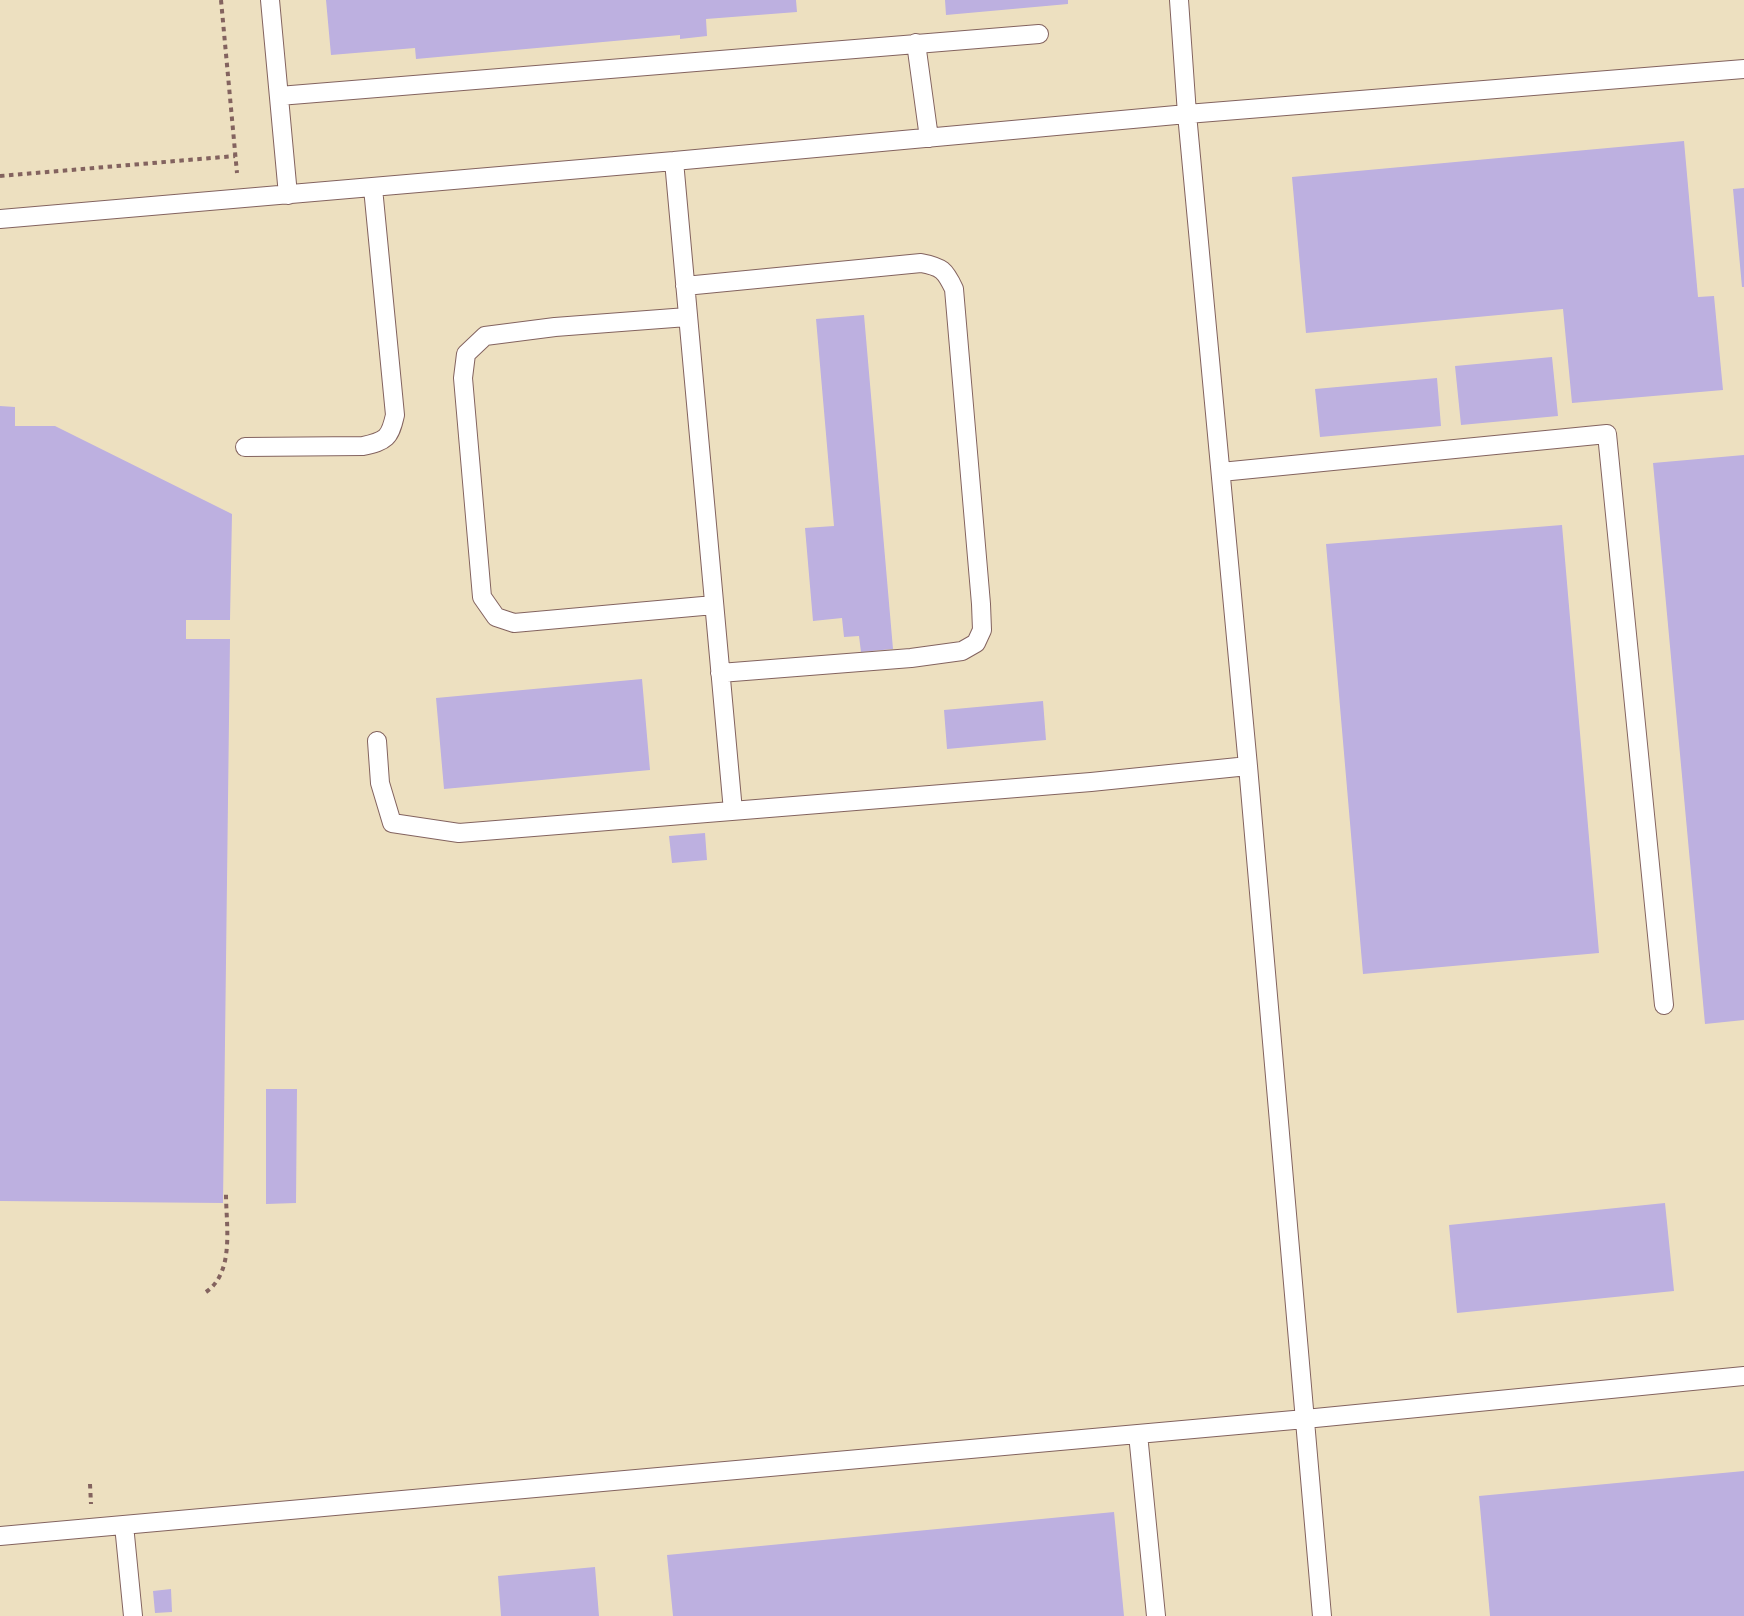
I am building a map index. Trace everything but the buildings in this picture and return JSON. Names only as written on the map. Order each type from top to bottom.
[{"type":"lane","points":[[270,0],[288,195]]},
{"type":"lane","points":[[1179,0],[1187,114],[1248,766],[1322,1616]]},
{"type":"lane","points":[[279,96],[1039,34]]},
{"type":"lane","points":[[916,44],[929,138]]},
{"type":"lane","points":[[0,219],[373,188],[1187,114],[1744,69]]},
{"type":"lane","points":[[674,161],[733,811]]},
{"type":"lane","points":[[245,447],[363,446],[381,442],[392,430],[395,415],[373,188]]},
{"type":"lane","points":[[685,286],[921,263],[938,266],[948,275],[954,289],[981,604],[982,630],[976,643],[962,651],[911,658],[720,673]]},
{"type":"lane","points":[[687,317],[555,327],[485,336],[466,354],[463,378],[482,597],[496,617],[514,623],[714,605]]},
{"type":"lane","points":[[1221,472],[1607,434],[1664,1005]]},
{"type":"lane","points":[[377,741],[380,783],[392,823],[459,833],[1091,782],[1248,766]]},
{"type":"lane","points":[[0,1536],[1305,1419],[1744,1376]]},
{"type":"lane","points":[[1138,1434],[1156,1616]]},
{"type":"lane","points":[[124,1525],[133,1616]]},
{"type":"path","points":[[221,0],[239,199]]},
{"type":"path","points":[[0,176],[235,156]]},
{"type":"path","points":[[206,1292],[219,1278],[226,1258],[226,1194]]},
{"type":"path","points":[[90,1484],[92,1512]]}]
